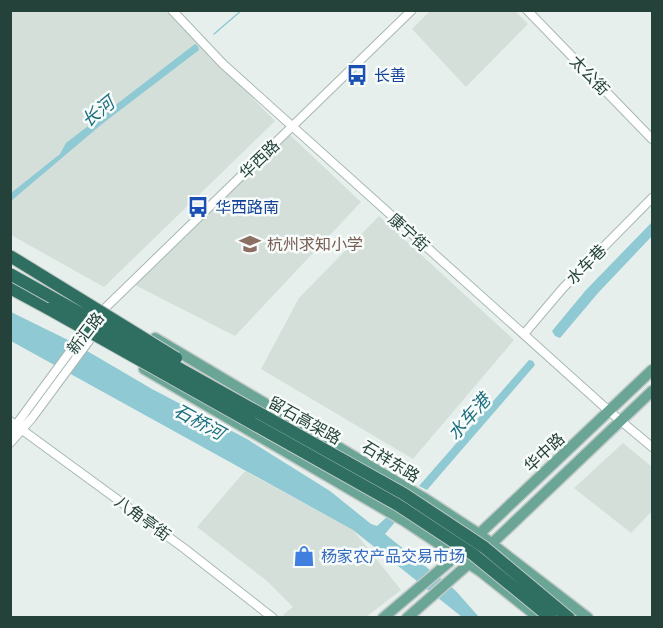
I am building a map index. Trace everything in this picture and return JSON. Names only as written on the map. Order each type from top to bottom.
[{"type":"highway","points":[[10,257],[148,339],[244,404]]},
{"type":"highway","name":"留石高架路","points":[[10,274],[404,494],[484,547],[569,618]]},
{"type":"highway","name":"留石高架路","points":[[10,291],[49,309],[398,505],[474,555],[551,618]]},
{"type":"main road","name":"石祥东路","points":[[10,257],[104,308],[409,489],[480,534],[588,618]]},
{"type":"main road","points":[[10,291],[84,339],[388,510],[470,564],[539,618]]},
{"type":"main road","name":"华中路","points":[[383,618],[457,556],[652,370]]},
{"type":"main road","name":"华中路","points":[[407,618],[470,564],[652,391]]},
{"type":"street","name":"康宁街","points":[[172,10],[223,64],[292,127],[652,447]]},
{"type":"street","name":"华西路","points":[[104,308],[412,10]]},
{"type":"street","name":"太公街","points":[[527,10],[652,139]]},
{"type":"street","name":"水车巷","points":[[524,334],[563,288],[652,198]]},
{"type":"street","name":"新汇路","points":[[10,443],[15,427],[59,374],[104,308]]},
{"type":"street","name":"八角亭街","points":[[15,427],[185,549],[273,618]]},
{"type":"shaded area","points":[[11,11],[166,11],[275,121],[104,287],[11,235]]},
{"type":"shaded area","points":[[430,11],[515,11],[528,24],[466,87],[412,29]]},
{"type":"shaded area","name":"杭州求知小学","points":[[289,134],[361,202],[235,336],[135,285]]},
{"type":"shaded area","points":[[379,216],[514,340],[413,459],[261,369],[299,298]]},
{"type":"shaded area","points":[[623,443],[652,467],[652,511],[631,533],[574,488]]},
{"type":"shaded area","name":"杨家农产品交易市场","points":[[245,471],[353,530],[401,590],[366,617],[286,617],[283,615],[293,607],[267,581],[197,527]]},
{"type":"water","points":[[195,44],[199,50],[102,124],[11,201],[11,193],[60,154],[66,143]]},
{"type":"water","points":[[652,222],[652,236],[598,293],[560,338],[555,336],[552,331],[586,290]]},
{"type":"water","name":"石桥河","points":[[11,312],[70,341],[152,389],[247,439],[330,491],[371,524],[377,526],[388,516],[396,521],[385,534],[455,590],[479,617],[462,617],[353,530],[11,341]]},
{"type":"water","points":[[529,360],[535,365],[427,490],[419,486]]},
{"type":"waterway","name":"长河","points":[[214,34],[242,10]]},
{"type":"place","name":"长善","points":[[357,75]]},
{"type":"place","name":"华西路南","points":[[198,207]]},
{"type":"place","name":"杭州求知小学","points":[[250,244]]},
{"type":"place","name":"杨家农产品交易市场","points":[[304,556]]},
{"type":"water label","name":"水车港","points":[[469,417]]}]
